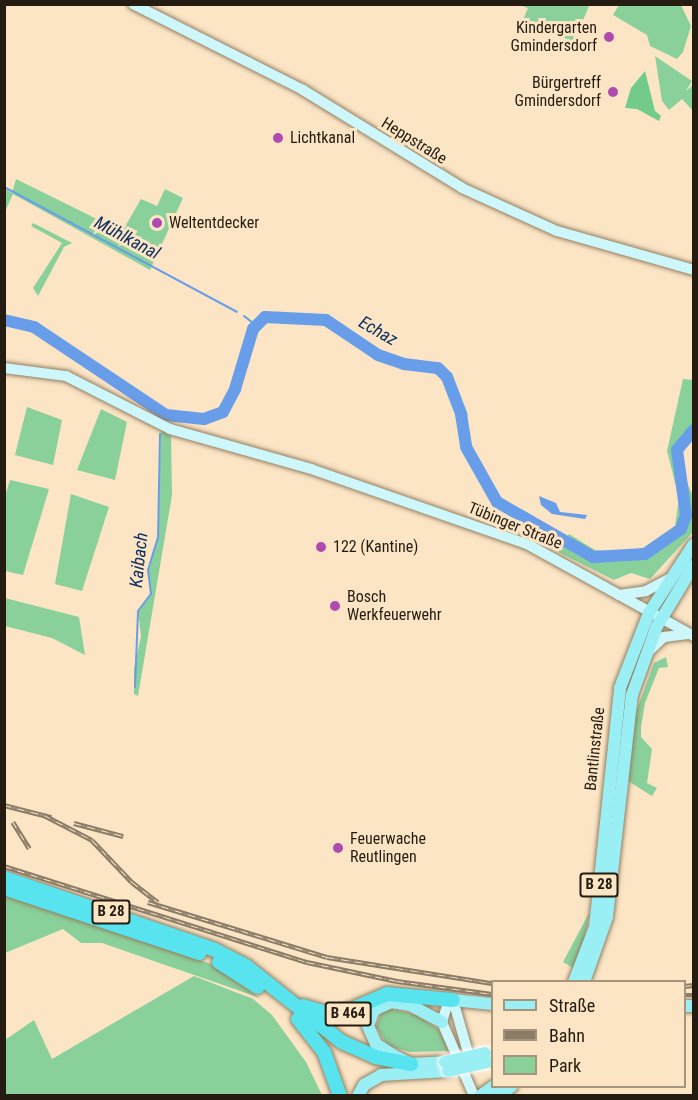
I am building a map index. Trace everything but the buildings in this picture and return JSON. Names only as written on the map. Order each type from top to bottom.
[{"type":"highway","name":"B 28","points":[[4,878],[205,945],[246,966],[353,1047],[412,1068]]},
{"type":"highway","name":"B 28","points":[[4,888],[213,959],[247,978],[298,1019],[345,1052],[412,1068]]},
{"type":"highway","name":"B 464","points":[[292,1003],[336,1016],[387,994],[451,1000]]},
{"type":"highway","name":"B 464","points":[[298,1019],[324,1052],[340,1095]]},
{"type":"main road","name":"Bantlinstraße","points":[[581,977],[595,927],[617,701],[669,579],[693,544]]},
{"type":"main road","name":"Bantlinstraße","points":[[581,977],[607,917],[626,721],[655,616],[693,565]]},
{"type":"main road","name":"B 464","points":[[451,1000],[491,1004]]},
{"type":"main road","points":[[412,1068],[376,1044],[368,1026],[374,1010],[399,1003],[442,1023]]},
{"type":"main road","name":"B 28","points":[[412,1068],[447,1067],[490,1056]]},
{"type":"main road","points":[[358,1095],[375,1077],[412,1068]]},
{"type":"street","name":"Heppstraße","points":[[133,4],[303,90],[473,193],[557,231],[693,270]]},
{"type":"street","name":"Tübinger Straße","points":[[4,368],[66,376],[182,433],[313,470],[519,540],[692,635]]},
{"type":"street","points":[[619,595],[646,591],[669,579]]},
{"type":"street","points":[[644,657],[664,638],[692,635]]},
{"type":"street","points":[[451,1000],[442,1023],[480,1095]]},
{"type":"street","points":[[451,1000],[460,1036],[480,1095]]},
{"type":"green space","points":[[587,4],[589,6],[574,42],[523,20],[528,8],[519,5]]},
{"type":"green space","points":[[619,5],[681,5],[691,26],[683,52],[677,59],[650,46],[647,35],[613,15]]},
{"type":"green space","points":[[655,56],[692,81],[686,91],[693,85],[693,111],[682,99],[669,110],[662,101]]},
{"type":"green space","points":[[645,71],[655,111],[661,116],[659,121],[637,109],[625,108],[631,88]]},
{"type":"green space","points":[[16,179],[113,227],[126,225],[141,199],[157,206],[165,189],[183,198],[150,270],[13,194],[5,212],[5,189],[12,193]]},
{"type":"green space","points":[[33,223],[72,243],[64,247],[38,296],[33,288],[62,243],[31,226]]},
{"type":"green space","points":[[683,379],[693,380],[693,435],[681,453],[683,474],[693,496],[693,532],[650,579],[631,573],[614,580],[558,552],[569,534],[595,550],[617,552],[644,548],[675,526],[679,498],[667,451]]},
{"type":"green space","points":[[27,407],[62,420],[53,465],[15,455]]},
{"type":"green space","points":[[101,409],[127,422],[115,480],[77,470]]},
{"type":"green space","points":[[161,429],[171,434],[172,495],[138,696],[134,694],[134,669],[141,636],[138,611],[151,594],[148,570],[158,538]]},
{"type":"green space","points":[[10,480],[49,489],[23,575],[5,571],[5,496]]},
{"type":"green space","points":[[71,494],[109,507],[82,591],[55,584]]},
{"type":"green space","points":[[5,598],[79,617],[85,655],[52,638],[5,626]]},
{"type":"green space","points":[[666,657],[668,667],[659,668],[645,703],[641,727],[641,737],[652,749],[647,783],[657,788],[652,796],[628,781],[634,718],[654,663]]},
{"type":"green space","points":[[5,892],[211,964],[260,998],[102,943],[81,943],[63,929],[5,953]]},
{"type":"green space","points":[[589,913],[585,937],[573,968],[563,962]]},
{"type":"green space","points":[[194,976],[253,999],[272,1015],[306,1062],[322,1095],[5,1095],[5,1040],[34,1020],[52,1059]]},
{"type":"green space","points":[[391,1009],[417,1015],[439,1030],[450,1051],[410,1052],[388,1046],[376,1027],[382,1012]]},
{"type":"water","points":[[539,496],[556,503],[560,512],[587,515],[585,519],[552,514],[541,505]]},
{"type":"waterway","name":"Mühlkanal","points":[[4,187],[237,312]]},
{"type":"waterway","name":"Mühlkanal","points":[[244,316],[257,326]]},
{"type":"waterway","name":"Echaz","points":[[4,320],[34,327],[166,415],[204,419],[223,412],[235,389],[253,329],[265,317],[326,320],[378,355],[404,364],[438,368],[447,377],[461,414],[466,447],[497,502],[593,557],[645,554],[681,529],[686,515],[677,450],[694,430]]},
{"type":"waterway","name":"Kaibach","points":[[135,687],[138,611],[151,594],[148,570],[158,538],[160,434]]},
{"type":"railway","points":[[4,805],[51,817]]},
{"type":"railway","points":[[44,815],[92,840],[132,882],[158,902]]},
{"type":"railway","points":[[13,822],[29,848]]},
{"type":"railway","points":[[74,823],[123,836]]},
{"type":"railway","points":[[4,866],[307,962],[397,981],[491,994]]},
{"type":"railway","points":[[148,902],[327,957],[491,983]]},
{"type":"railway","points":[[686,986],[694,985]]},
{"type":"railway","points":[[686,995],[694,995]]},
{"type":"place","name":"Kindergarten Gmindersdorf","points":[[609,37]]},
{"type":"place","name":"Bürgertreff Gmindersdorf","points":[[613,92]]},
{"type":"place","name":"Lichtkanal","points":[[278,138]]},
{"type":"place","name":"Weltentdecker","points":[[157,223]]},
{"type":"place","name":"122 (Kantine)","points":[[321,547]]},
{"type":"place","name":"Bosch Werkfeuerwehr","points":[[335,606]]},
{"type":"place","name":"Feuerwache Reutlingen","points":[[338,848]]}]
